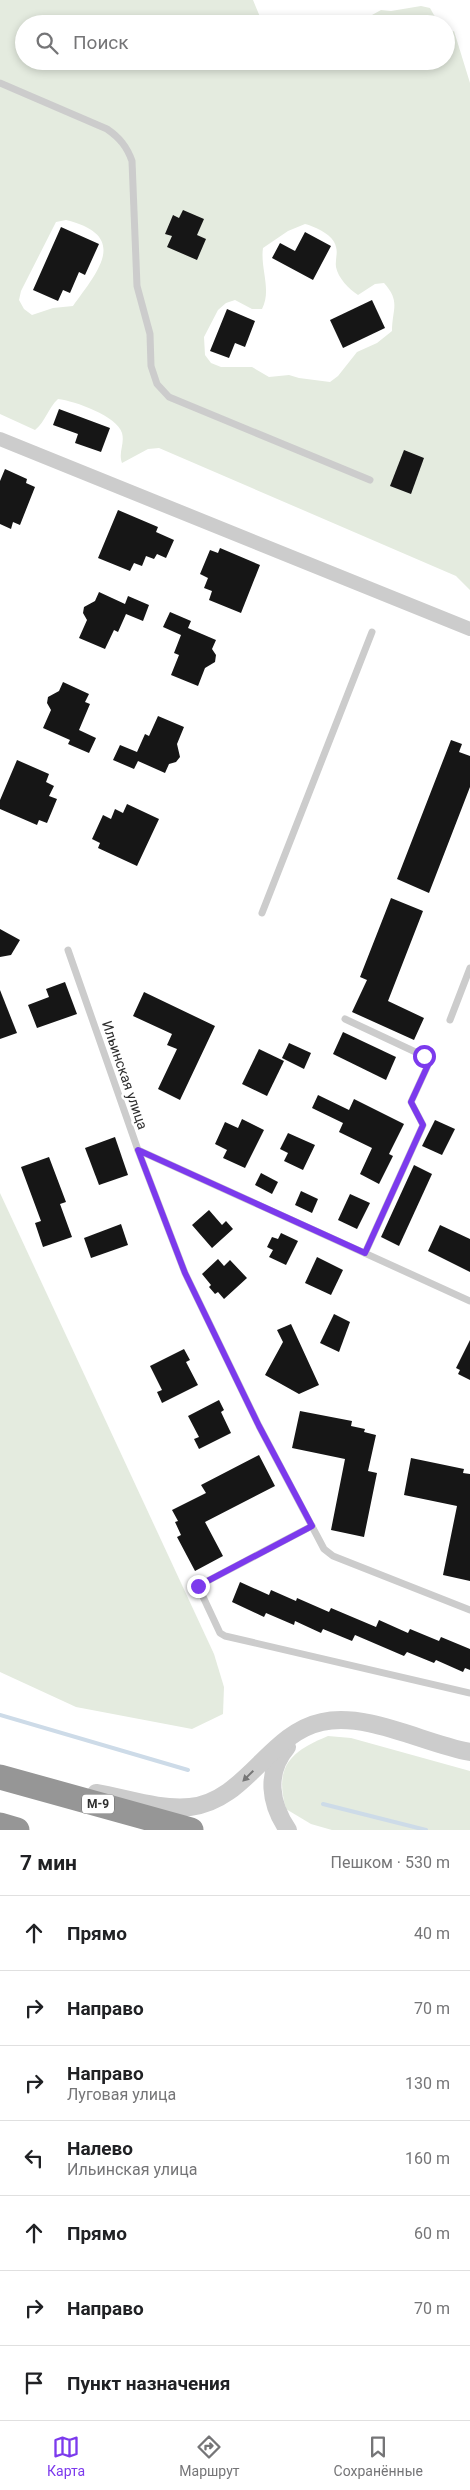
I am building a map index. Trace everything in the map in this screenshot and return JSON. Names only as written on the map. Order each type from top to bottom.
[{"type":"highway","name":"М-9","points":[[2,1778],[191,1830]]},
{"type":"highway","points":[[0,1825],[17,1830]]},
{"type":"street","points":[[0,439],[470,629]]},
{"type":"street","name":"М-9","points":[[2,1778],[167,1806],[190,1807],[225,1794],[242,1782],[285,1741],[323,1722],[364,1723],[466,1753]]},
{"type":"street","name":"М-9","points":[[288,1830],[278,1816],[273,1799],[272,1780],[284,1750],[298,1733]]},
{"type":"lane","points":[[0,83],[107,128],[120,138],[128,149],[132,161],[137,286],[150,334],[151,366],[157,384],[169,397],[370,480]]},
{"type":"lane","points":[[262,913],[372,632]]},
{"type":"lane","name":"Ильинская улица","points":[[68,950],[138,1150],[185,1273],[259,1426],[324,1549],[333,1556],[470,1610]]},
{"type":"lane","points":[[450,1020],[470,968]]},
{"type":"lane","points":[[345,1019],[424,1056],[428,1065],[411,1102],[423,1125],[365,1253]]},
{"type":"lane","points":[[138,1150],[470,1301]]},
{"type":"lane","points":[[312,1526],[198,1586],[220,1633],[225,1636],[470,1694]]},
{"type":"shaded area","points":[[0,0],[253,0],[259,15],[15,15],[15,70],[455,70],[455,34],[470,83],[470,590],[456,576],[159,448],[148,449],[122,463],[123,437],[119,427],[104,415],[84,406],[58,399],[35,430],[0,414]],"holes":[[[66,220],[86,227],[98,235],[103,245],[103,256],[99,268],[73,306],[53,308],[32,315],[24,309],[19,300],[21,291],[56,222]],[[305,224],[319,229],[335,243],[337,249],[337,271],[344,283],[355,293],[358,295],[375,284],[384,283],[394,301],[392,331],[377,343],[357,352],[338,376],[330,382],[289,375],[269,377],[252,367],[221,367],[211,363],[205,355],[204,337],[218,310],[226,303],[235,300],[252,309],[262,309],[266,294],[263,248],[288,231]]]},
{"type":"shaded area","points":[[421,6],[430,8],[434,15],[372,15],[381,10],[391,11]]},
{"type":"shaded area","points":[[0,1193],[214,1654],[224,1687],[223,1714],[192,1729],[76,1707],[0,1672]]},
{"type":"shaded area","points":[[328,1736],[351,1738],[470,1771],[470,1830],[332,1830],[311,1824],[286,1809],[282,1782],[288,1762],[304,1748]]},
{"type":"building","points":[[183,210],[204,219],[197,235],[206,239],[197,260],[167,247],[172,236],[165,234],[173,215],[179,218]]},
{"type":"building","points":[[61,227],[99,244],[85,275],[79,272],[70,293],[63,290],[58,301],[33,290]]},
{"type":"building","points":[[305,232],[331,246],[313,280],[272,258],[280,243],[295,251]]},
{"type":"building","points":[[372,300],[385,328],[343,348],[330,320]]},
{"type":"building","points":[[227,309],[255,321],[245,347],[235,343],[229,358],[210,351]]},
{"type":"building","points":[[59,409],[110,428],[101,452],[75,443],[78,434],[53,425]]},
{"type":"building","points":[[404,450],[424,458],[411,494],[390,486]]},
{"type":"building","points":[[5,469],[27,479],[26,483],[35,487],[20,525],[13,522],[11,529],[0,524],[0,481]]},
{"type":"building","points":[[118,510],[158,527],[156,532],[174,540],[166,558],[157,554],[154,559],[146,556],[142,566],[134,563],[130,571],[98,558]]},
{"type":"building","points":[[220,548],[260,565],[241,613],[209,600],[212,591],[204,588],[208,578],[200,574],[210,550],[218,553]]},
{"type":"building","points":[[99,592],[125,604],[128,596],[149,605],[143,621],[126,614],[118,632],[114,630],[105,649],[79,638],[87,620],[83,613],[84,607],[95,601]]},
{"type":"building","points":[[170,612],[191,621],[188,628],[216,640],[212,649],[216,655],[215,662],[205,668],[198,686],[171,675],[179,655],[174,653],[181,635],[163,627]]},
{"type":"building","points":[[63,682],[89,694],[85,702],[90,704],[79,730],[96,738],[89,753],[68,744],[70,740],[43,728],[51,710],[47,703],[48,697],[59,691]]},
{"type":"building","points":[[158,716],[184,727],[177,744],[180,757],[176,762],[169,764],[165,773],[138,761],[134,769],[113,760],[120,745],[137,752],[145,734],[149,736]]},
{"type":"building","points":[[451,740],[462,744],[459,752],[470,756],[470,787],[429,893],[397,879]]},
{"type":"building","points":[[17,760],[49,774],[46,782],[54,786],[49,796],[57,799],[47,823],[39,820],[37,825],[0,809],[0,800]]},
{"type":"building","points":[[127,804],[159,819],[137,866],[98,848],[100,843],[92,839],[103,815],[111,819],[115,809],[123,813]]},
{"type":"building","points":[[391,898],[423,911],[388,1001],[424,1018],[414,1040],[352,1012],[367,980],[360,977]]},
{"type":"building","points":[[0,929],[20,940],[11,955],[0,957]]},
{"type":"building","points":[[65,982],[77,1014],[37,1028],[28,1005],[49,997],[46,989]]},
{"type":"building","points":[[0,990],[17,1033],[0,1039]]},
{"type":"building","points":[[144,992],[215,1026],[180,1100],[158,1089],[177,1049],[167,1045],[172,1034],[133,1016]]},
{"type":"building","points":[[343,1032],[396,1057],[386,1080],[333,1054]]},
{"type":"building","points":[[289,1043],[311,1053],[304,1069],[282,1058]]},
{"type":"building","points":[[259,1049],[284,1061],[267,1096],[242,1084]]},
{"type":"building","points":[[318,1095],[349,1110],[354,1099],[404,1124],[389,1154],[393,1156],[379,1184],[360,1174],[372,1148],[339,1132],[343,1123],[312,1108]]},
{"type":"building","points":[[242,1119],[264,1130],[245,1168],[223,1158],[227,1150],[215,1144],[225,1122],[238,1128]]},
{"type":"building","points":[[435,1120],[455,1129],[442,1155],[422,1146]]},
{"type":"building","points":[[288,1133],[315,1145],[303,1170],[284,1161],[288,1153],[280,1149]]},
{"type":"building","points":[[115,1137],[128,1175],[99,1185],[85,1148]]},
{"type":"building","points":[[49,1157],[66,1202],[60,1204],[72,1237],[43,1247],[35,1223],[41,1221],[21,1167]]},
{"type":"building","points":[[414,1165],[432,1174],[399,1246],[381,1237]]},
{"type":"building","points":[[261,1173],[278,1182],[272,1194],[255,1185]]},
{"type":"building","points":[[301,1191],[318,1199],[312,1213],[295,1205]]},
{"type":"building","points":[[350,1194],[370,1203],[357,1229],[338,1220]]},
{"type":"building","points":[[209,1210],[222,1225],[226,1221],[233,1229],[212,1248],[192,1225]]},
{"type":"building","points":[[121,1224],[128,1245],[91,1258],[84,1238]]},
{"type":"building","points":[[440,1225],[470,1239],[470,1272],[428,1251]]},
{"type":"building","points":[[281,1233],[298,1241],[286,1265],[269,1257],[273,1250],[267,1247],[272,1237],[278,1239]]},
{"type":"building","points":[[317,1257],[343,1270],[331,1295],[305,1283]]},
{"type":"building","points":[[218,1259],[224,1266],[230,1260],[247,1278],[224,1299],[218,1292],[215,1294],[209,1287],[211,1285],[202,1274]]},
{"type":"building","points":[[334,1314],[350,1322],[339,1352],[320,1343]]},
{"type":"building","points":[[291,1324],[319,1385],[299,1394],[265,1375],[283,1342],[277,1330]]},
{"type":"building","points":[[470,1340],[470,1380],[458,1374],[460,1370],[456,1368]]},
{"type":"building","points":[[184,1349],[190,1360],[186,1362],[198,1385],[162,1403],[157,1392],[162,1390],[150,1366]]},
{"type":"building","points":[[219,1400],[224,1410],[221,1412],[231,1433],[199,1449],[194,1439],[199,1437],[188,1416]]},
{"type":"building","points":[[300,1411],[352,1421],[351,1426],[365,1429],[364,1432],[376,1435],[368,1471],[377,1473],[364,1537],[331,1530],[345,1459],[292,1448]]},
{"type":"building","points":[[259,1455],[275,1486],[205,1522],[223,1556],[195,1571],[177,1537],[181,1535],[175,1522],[178,1521],[172,1510],[206,1493],[201,1485]]},
{"type":"building","points":[[411,1458],[464,1469],[463,1473],[470,1474],[470,1581],[443,1575],[457,1506],[404,1495]]},
{"type":"building","points":[[240,1582],[269,1595],[271,1590],[296,1601],[297,1598],[329,1612],[331,1608],[376,1627],[379,1620],[408,1633],[410,1629],[439,1641],[441,1637],[470,1649],[470,1670],[465,1668],[463,1672],[436,1660],[434,1663],[407,1652],[404,1656],[355,1635],[352,1641],[323,1629],[321,1633],[295,1621],[294,1625],[266,1613],[264,1617],[232,1602]]},
{"type":"waterway","points":[[0,1715],[188,1770]]},
{"type":"waterway","points":[[323,1804],[426,1830]]},
{"type":"route","points":[[198,1586],[200,1582],[312,1526],[259,1426],[185,1273],[138,1150],[365,1253],[423,1125],[411,1102],[428,1065],[424,1056]]}]
